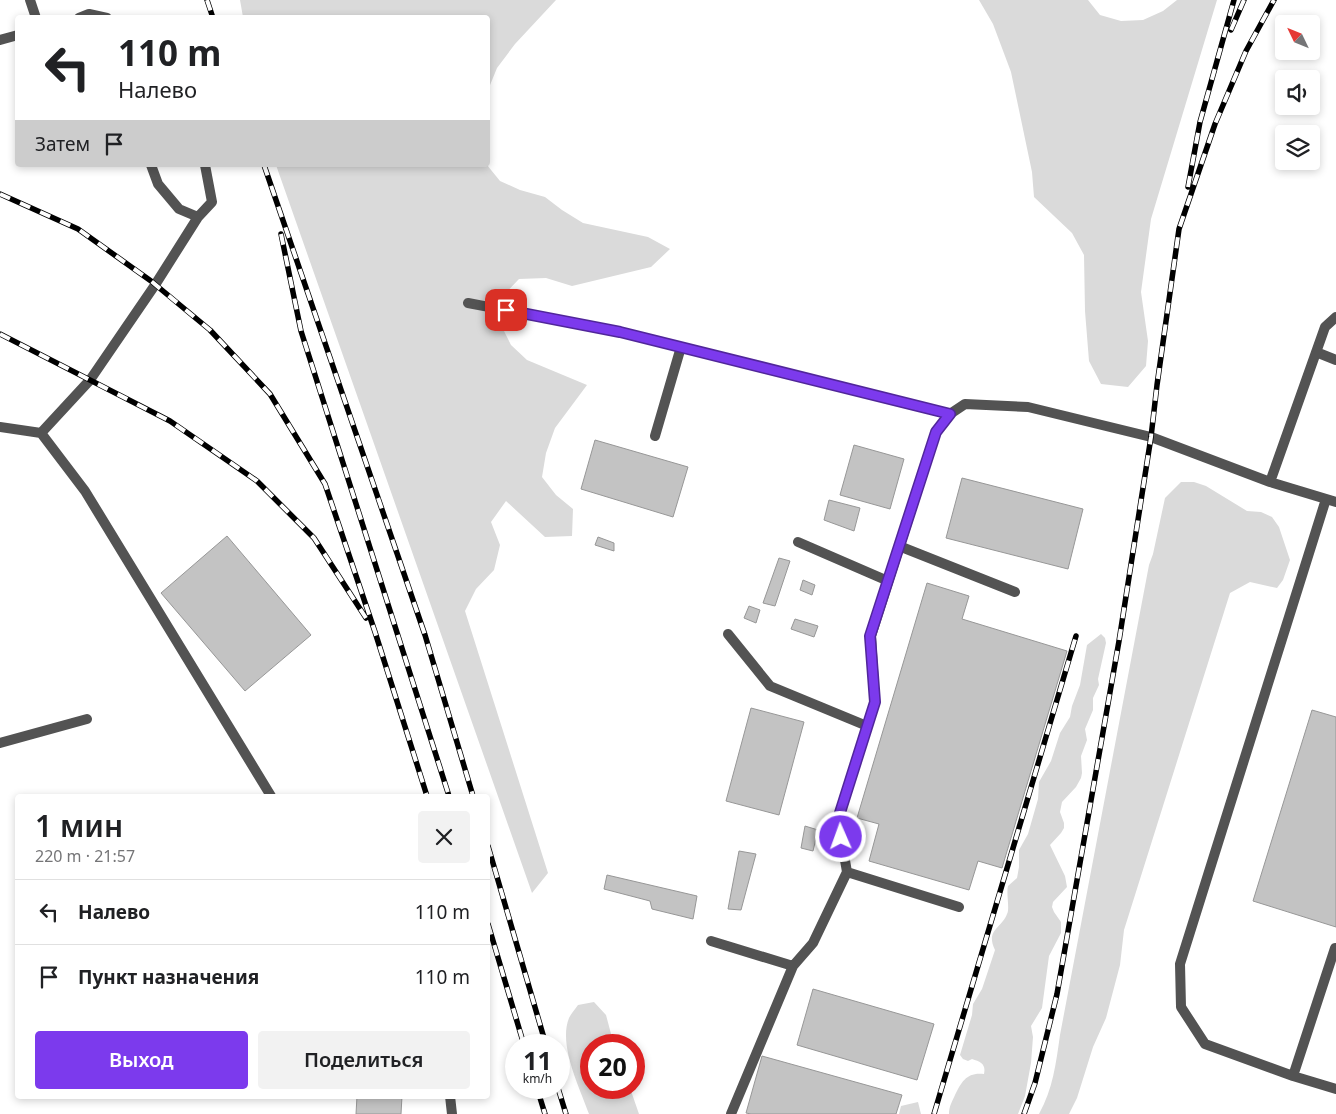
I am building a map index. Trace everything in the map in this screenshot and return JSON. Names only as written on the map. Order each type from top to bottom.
[{"type":"lane","points":[[30,0],[35,15]]},
{"type":"lane","points":[[0,40],[15,36]]},
{"type":"lane","points":[[152,167],[158,184],[179,209],[198,218]]},
{"type":"lane","points":[[40,433],[90,380],[198,218],[212,202],[205,167]]},
{"type":"lane","points":[[468,303],[620,332],[950,414]]},
{"type":"lane","points":[[1270,482],[1325,327],[1336,317]]},
{"type":"lane","points":[[655,436],[681,348]]},
{"type":"lane","points":[[1316,352],[1336,360]]},
{"type":"lane","points":[[731,1114],[793,966],[812,943],[847,872],[838,819],[875,702],[870,636],[936,432],[950,414],[965,404],[1028,407],[1151,437],[1270,482],[1331,501],[1180,964],[1181,1008],[1205,1044],[1293,1076],[1336,1089]]},
{"type":"lane","points":[[0,427],[40,433],[85,492],[270,794]]},
{"type":"lane","points":[[798,542],[888,581]]},
{"type":"lane","points":[[899,546],[1015,592]]},
{"type":"lane","points":[[728,634],[770,686],[867,726]]},
{"type":"lane","points":[[0,743],[87,719]]},
{"type":"lane","points":[[847,872],[959,907]]},
{"type":"lane","points":[[711,941],[793,966]]},
{"type":"lane","points":[[1293,1076],[1335,948]]},
{"type":"lane","points":[[450,1099],[452,1114]]},
{"type":"shaded area","points":[[240,0],[556,0],[515,44],[497,68],[490,85],[490,15],[243,15]]},
{"type":"shaded area","points":[[979,0],[1088,0],[1100,15],[1121,21],[1143,20],[1163,11],[1177,0],[1217,0],[1151,219],[1141,292],[1148,341],[1146,366],[1128,387],[1101,384],[1089,361],[1085,311],[1084,255],[1072,233],[1034,197],[1032,172],[1011,72],[993,24]]},
{"type":"shaded area","points":[[277,167],[489,167],[500,181],[520,190],[545,197],[583,223],[648,237],[670,249],[651,267],[572,286],[546,278],[519,279],[501,298],[500,323],[511,345],[527,360],[587,385],[555,428],[546,453],[542,477],[556,495],[573,509],[572,536],[545,537],[506,501],[491,522],[500,545],[494,570],[476,589],[465,611],[548,873],[532,893]]},
{"type":"shaded area","points":[[1181,482],[1194,482],[1206,486],[1247,511],[1261,512],[1272,517],[1279,527],[1290,560],[1283,580],[1277,588],[1250,582],[1230,593],[1124,930],[1120,965],[1106,1018],[1093,1047],[1077,1098],[1069,1114],[1039,1114],[1048,1095],[1055,1066],[1149,565],[1165,498]]},
{"type":"shaded area","points":[[1101,634],[1105,638],[1106,643],[1098,679],[1099,685],[1093,698],[1093,710],[1085,729],[1087,740],[1081,756],[1081,778],[1076,787],[1062,802],[1060,812],[1064,828],[1050,845],[1065,876],[1067,887],[1053,902],[1054,912],[1061,922],[1061,933],[1049,956],[1042,1008],[1031,1026],[1033,1037],[1031,1063],[1025,1096],[1018,1114],[949,1114],[952,1102],[966,1078],[973,1074],[984,1074],[982,1064],[972,1059],[968,1061],[963,1059],[960,1055],[972,1015],[973,1004],[982,989],[995,950],[992,943],[993,934],[1008,912],[1008,886],[1017,878],[1019,850],[1028,834],[1038,799],[1039,782],[1051,761],[1060,733],[1070,717],[1080,685],[1087,645]]},
{"type":"shaded area","points":[[594,1002],[606,1015],[611,1034],[580,1034],[580,1090],[570,1062],[570,1034],[566,1034],[569,1018],[578,1005]]},
{"type":"shaded area","points":[[583,1099],[634,1099],[639,1114],[589,1114]]},
{"type":"shaded area","points":[[918,1102],[921,1114],[899,1114],[901,1106]]},
{"type":"building","points":[[595,440],[688,467],[673,517],[581,489]]},
{"type":"building","points":[[854,445],[904,459],[890,509],[840,495]]},
{"type":"building","points":[[962,478],[1083,509],[1068,569],[946,538]]},
{"type":"building","points":[[829,500],[860,508],[854,531],[824,520]]},
{"type":"building","points":[[227,536],[311,635],[245,691],[161,593]]},
{"type":"building","points":[[598,537],[614,543],[614,551],[595,545]]},
{"type":"building","points":[[779,558],[790,561],[775,606],[763,603]]},
{"type":"building","points":[[803,580],[815,585],[812,595],[800,590]]},
{"type":"building","points":[[927,583],[969,596],[962,619],[1067,651],[1002,868],[978,861],[969,890],[869,861],[879,824],[857,818]]},
{"type":"building","points":[[749,606],[760,610],[756,623],[744,618]]},
{"type":"building","points":[[795,619],[818,626],[814,637],[791,629]]},
{"type":"building","points":[[751,708],[804,722],[779,815],[726,801]]},
{"type":"building","points":[[1312,710],[1336,717],[1336,927],[1253,901]]},
{"type":"building","points":[[805,826],[818,830],[813,851],[801,848]]},
{"type":"building","points":[[739,851],[756,854],[741,910],[728,909]]},
{"type":"building","points":[[607,875],[697,896],[693,919],[652,909],[650,901],[604,889]]},
{"type":"building","points":[[813,989],[934,1024],[917,1080],[797,1045]]},
{"type":"building","points":[[762,1056],[902,1095],[896,1114],[746,1113]]},
{"type":"building","points":[[357,1099],[402,1099],[401,1114],[356,1114]]},
{"type":"railway","points":[[207,0],[212,15]]},
{"type":"railway","points":[[1188,187],[1200,122],[1234,0]]},
{"type":"railway","points":[[1231,30],[1244,0]]},
{"type":"railway","points":[[1024,1114],[1035,1083],[1057,994],[1119,641],[1151,437],[1179,229],[1215,124],[1246,51],[1274,0]]},
{"type":"railway","points":[[265,167],[425,635],[472,794]]},
{"type":"railway","points":[[0,194],[78,229],[151,281],[210,330],[270,394],[325,484],[375,632],[426,794]]},
{"type":"railway","points":[[281,234],[301,331],[448,794]]},
{"type":"railway","points":[[0,334],[170,421],[257,481],[314,538],[366,618]]},
{"type":"railway","points":[[934,1114],[1076,636]]},
{"type":"railway","points":[[490,853],[543,1034]]},
{"type":"railway","points":[[490,931],[521,1034]]},
{"type":"railway","points":[[540,1099],[545,1114]]},
{"type":"railway","points":[[561,1099],[566,1114]]},
{"type":"route","points":[[506,310],[620,332],[950,414],[936,432],[870,636],[875,702],[838,819],[841,837]]}]
